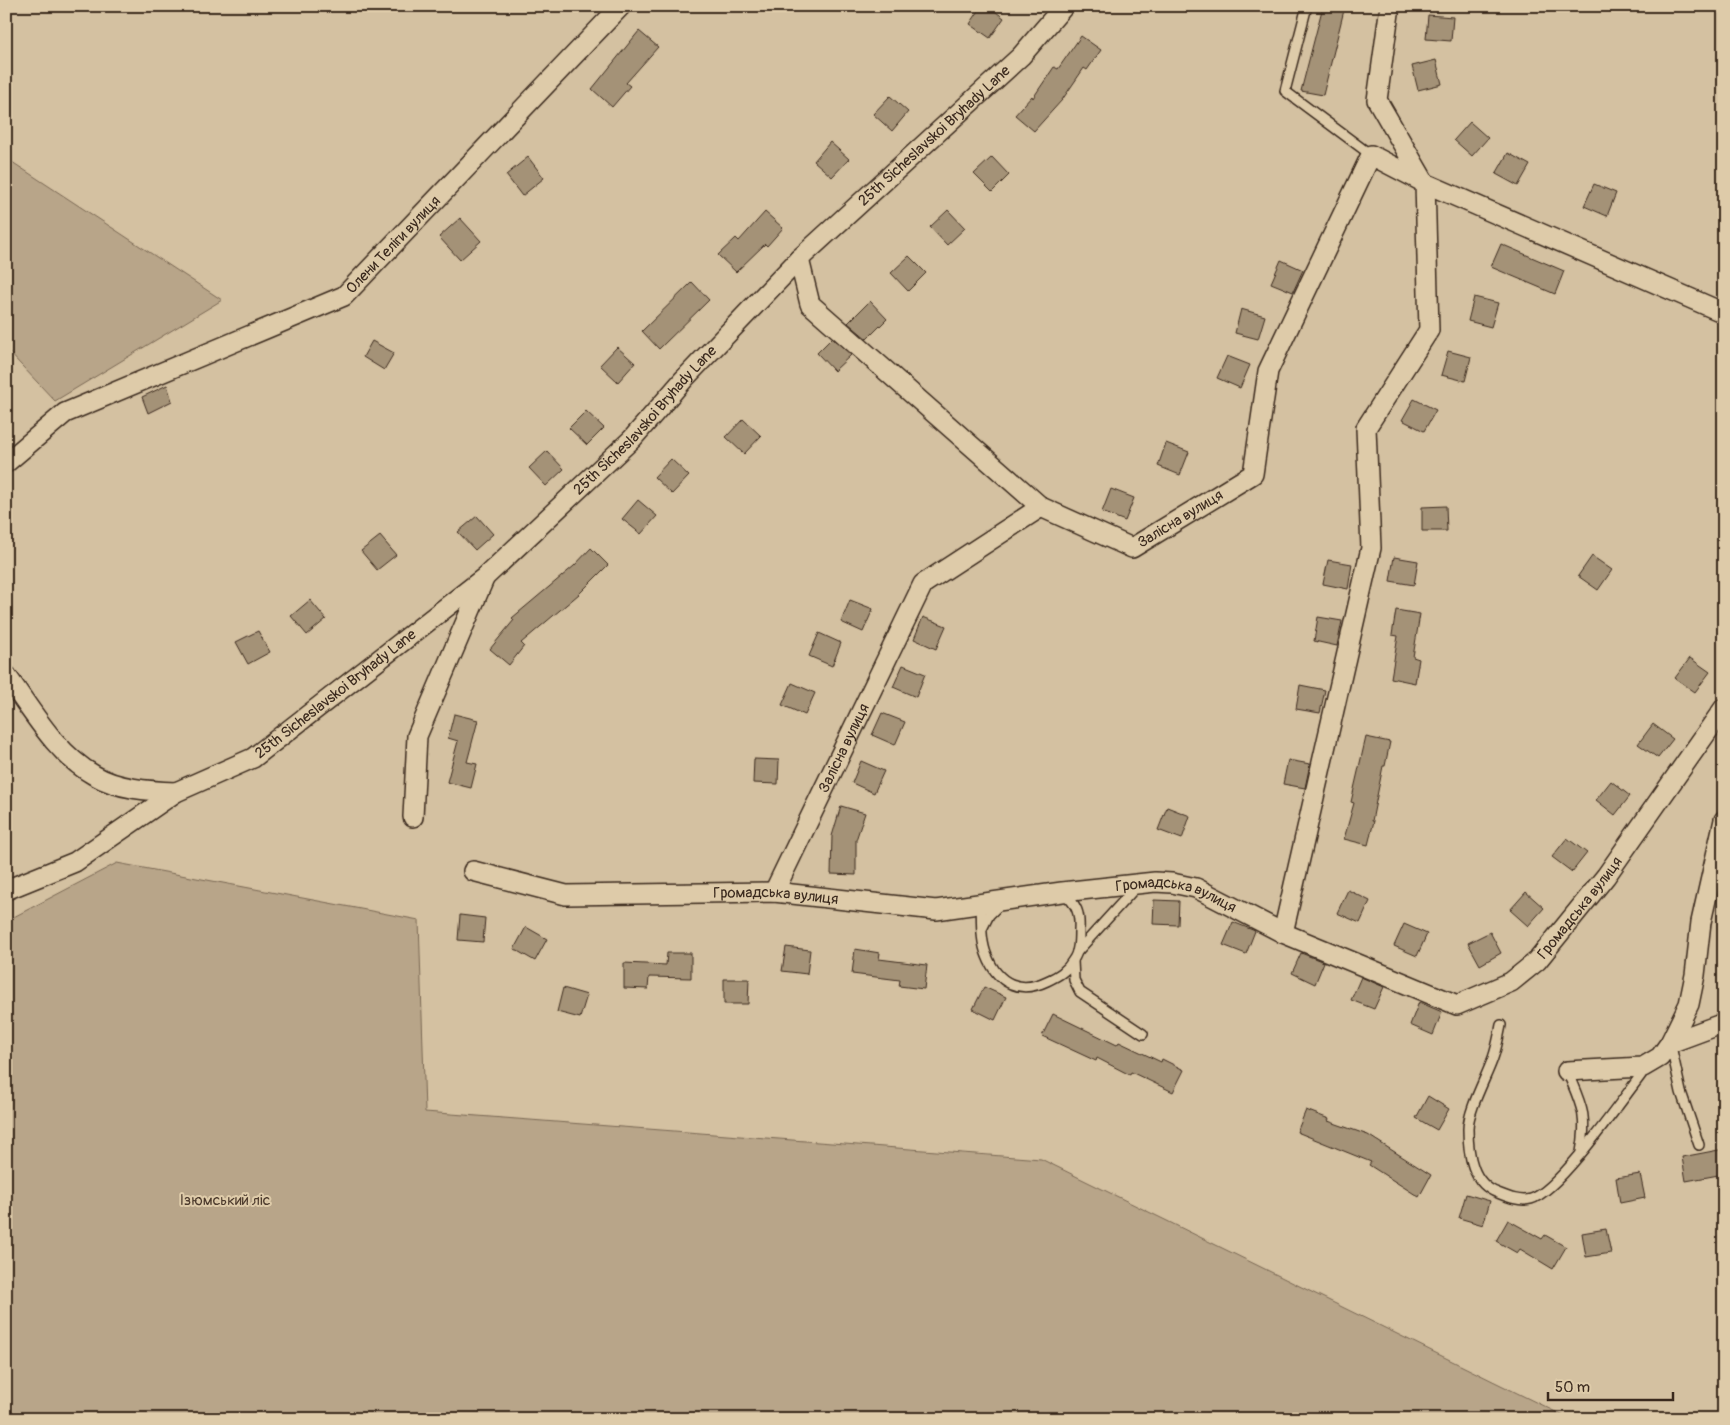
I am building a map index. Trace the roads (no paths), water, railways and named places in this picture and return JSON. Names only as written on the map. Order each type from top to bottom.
[{"type":"street","name":"Олени Теліги вулиця","points":[[6,463],[65,413],[344,296],[621,6]]},
{"type":"street","name":"25th Sicheslavskoi Bryhady Lane","points":[[8,887],[75,862],[176,792],[253,758],[485,576],[632,439],[684,379],[799,259],[1022,56],[1064,6]]},
{"type":"street","points":[[1283,933],[1371,548],[1366,428],[1429,330],[1425,183],[1377,100],[1390,6]]},
{"type":"street","points":[[1371,155],[1425,183],[1724,313]]},
{"type":"street","name":"Залісна вулиця","points":[[774,892],[923,584],[1041,507],[1132,548],[1253,474],[1268,371],[1371,155]]},
{"type":"street","points":[[799,259],[810,304],[1041,507]]},
{"type":"street","name":"25th Sicheslavskoi Bryhady Lane","points":[[413,817],[418,736],[485,576]]},
{"type":"street","points":[[6,675],[62,750],[94,776],[139,790],[176,792]]},
{"type":"street","name":"Громадська вулиця","points":[[473,870],[566,895],[774,892],[936,910],[973,903],[1062,892],[1172,882],[1196,888],[1283,933],[1457,1005],[1511,982],[1537,961],[1606,876],[1724,708]]},
{"type":"street","points":[[1567,1071],[1643,1067],[1660,1057],[1670,1043],[1689,1004],[1695,975],[1701,922],[1724,820]]},
{"type":"street","points":[[1670,1043],[1724,1023]]},
{"type":"lane","points":[[1307,6],[1285,91],[1371,155]]},
{"type":"lane","points":[[973,903],[982,927],[987,956],[993,966],[1014,986],[1033,988],[1061,975],[1138,884]]},
{"type":"lane","points":[[1062,892],[1076,905],[1079,912],[1074,980],[1080,992],[1144,1034]]},
{"type":"lane","points":[[982,927],[989,916],[1006,899]]},
{"type":"lane","points":[[973,903],[982,927]]},
{"type":"lane","points":[[1501,1024],[1494,1056],[1468,1128],[1472,1161],[1477,1178],[1491,1191],[1514,1199],[1531,1199],[1543,1192],[1581,1154],[1641,1075],[1643,1067]]},
{"type":"lane","points":[[1670,1043],[1681,1092],[1699,1145]]},
{"type":"lane","points":[[1567,1071],[1582,1108],[1586,1128],[1581,1154]]},
{"type":"park label","name":"Ізюмський ліс","points":[[225,1200]]}]
